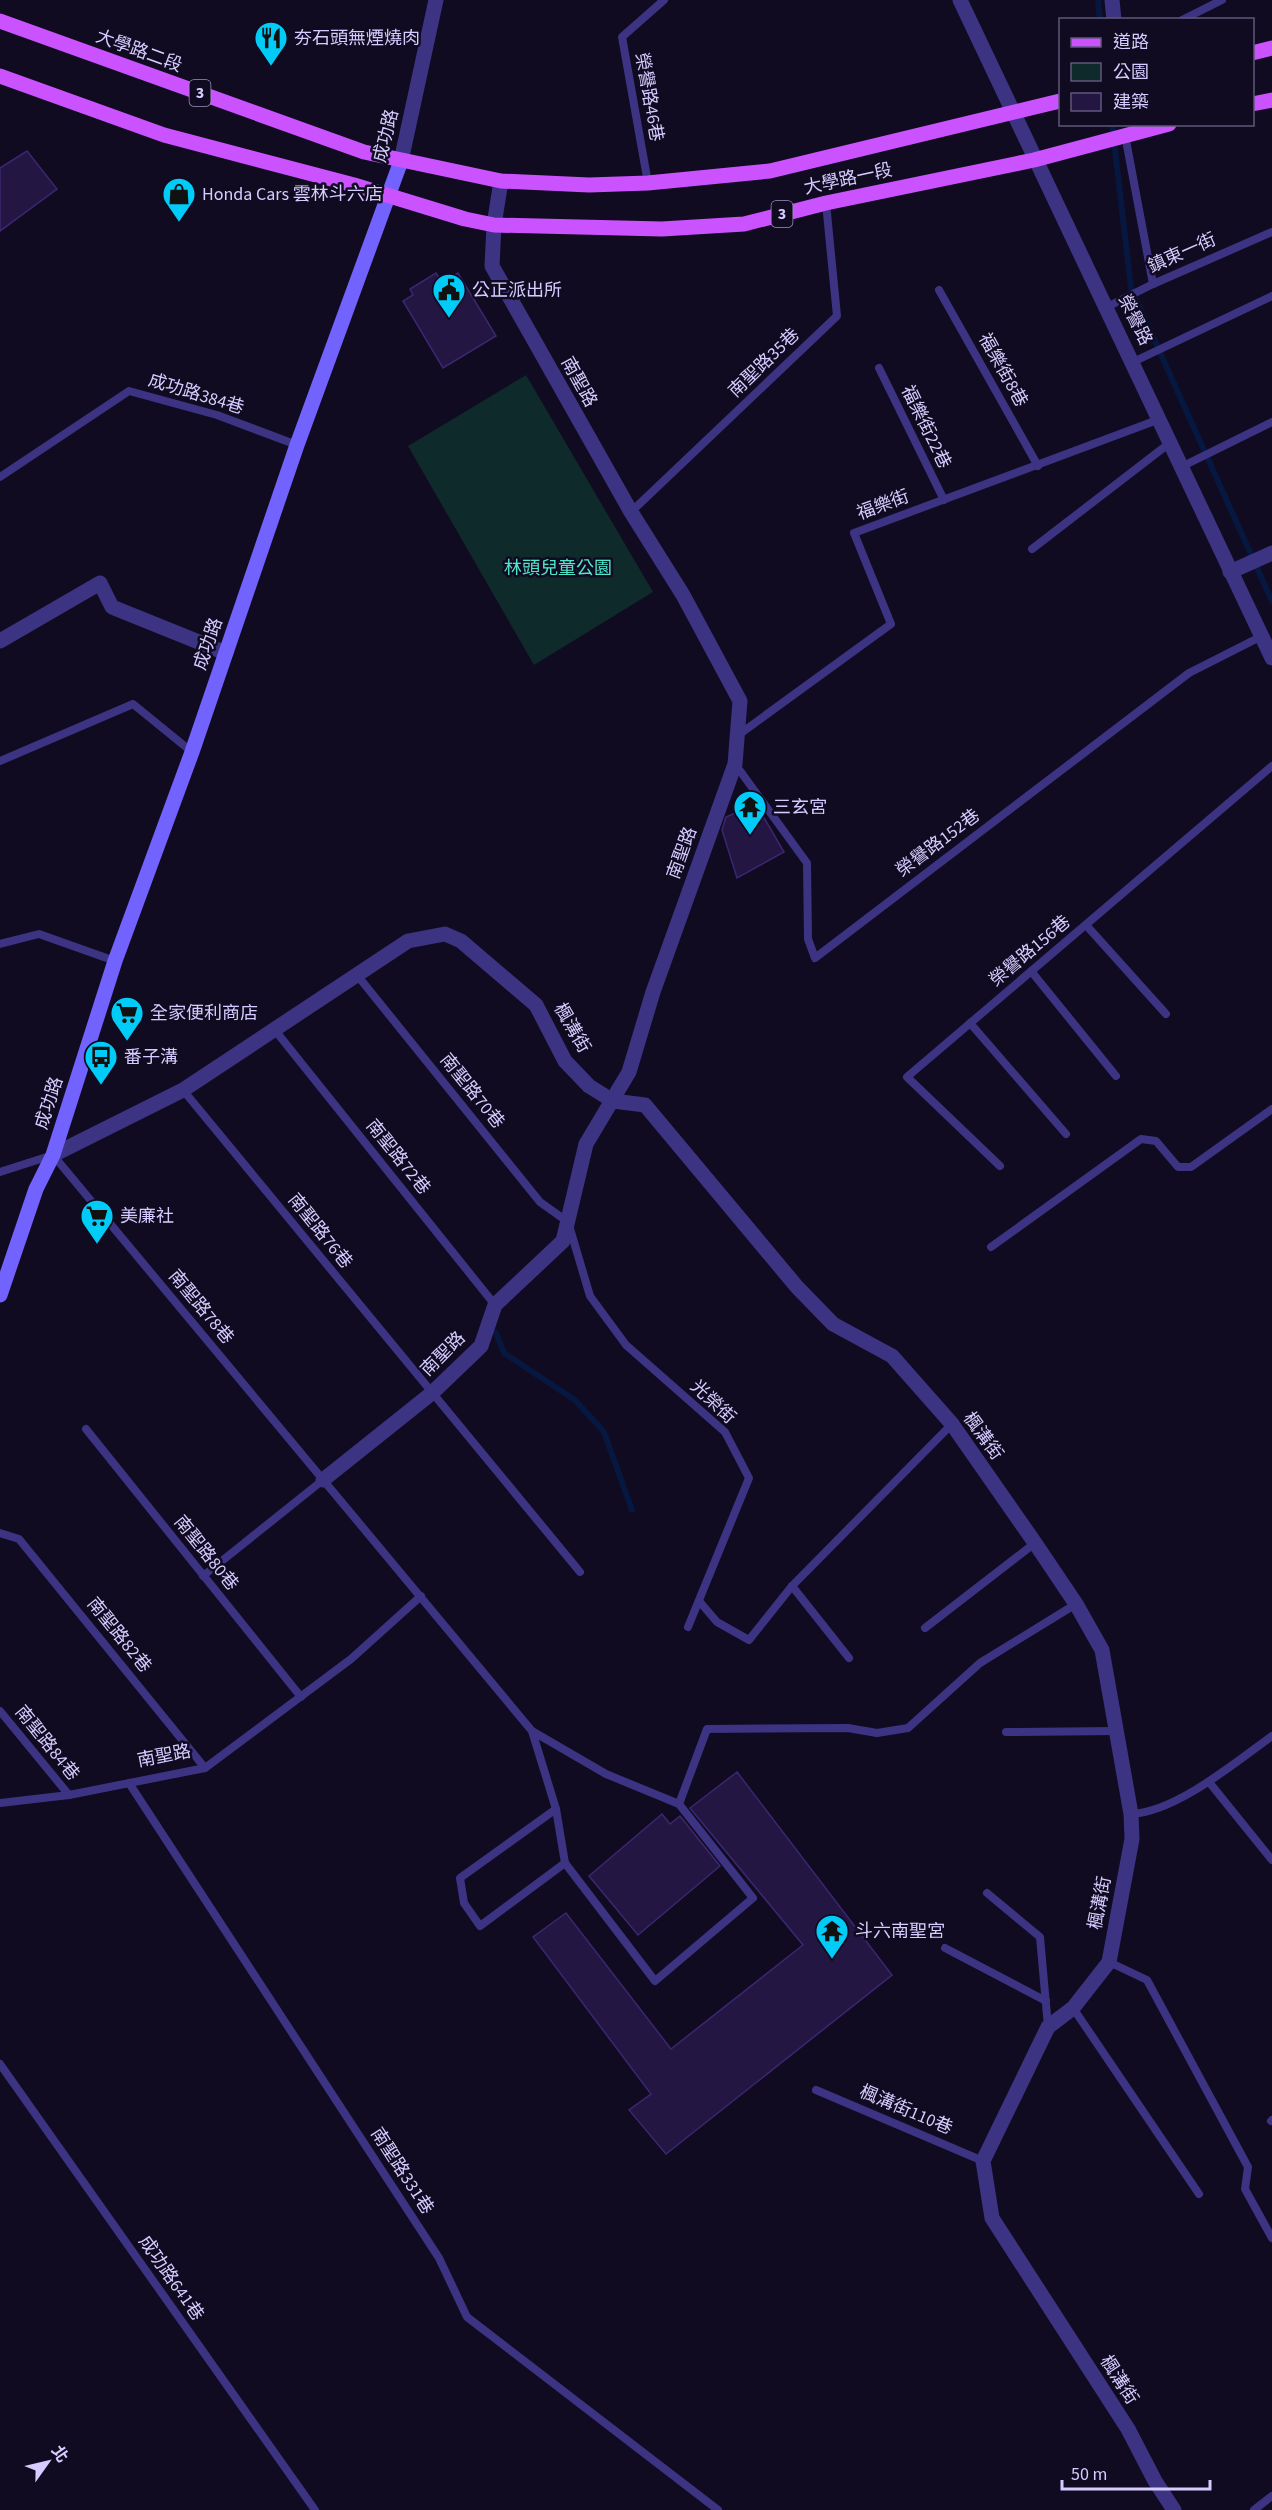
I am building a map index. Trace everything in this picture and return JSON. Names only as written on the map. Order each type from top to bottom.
[{"type":"main road","name":"大學路二段","points":[[0,21],[364,152],[401,161]]},
{"type":"main road","points":[[1254,52],[1272,48]]},
{"type":"main road","name":"3","points":[[0,76],[165,135],[354,185],[390,198]]},
{"type":"main road","points":[[1254,104],[1272,100]]},
{"type":"main road","name":"大學路一段","points":[[401,161],[501,181],[589,185],[648,183],[770,171],[1059,101]]},
{"type":"main road","name":"大學路一段","points":[[390,198],[494,225],[673,229],[744,224],[826,203],[1034,160],[1124,130],[1154,126]]},
{"type":"main road","name":"成功路","points":[[0,1295],[4,1275],[36,1189],[53,1155],[115,961],[192,752],[297,445],[390,198],[401,161]]},
{"type":"street","name":"成功路","points":[[401,161],[436,0]]},
{"type":"street","name":"榮譽路","points":[[960,0],[1034,160],[1183,465],[1230,572],[1272,658]]},
{"type":"street","points":[[1112,0],[1114,18]]},
{"type":"street","name":"南聖路","points":[[323,1480],[432,1393],[481,1346],[495,1305],[563,1241],[586,1144],[629,1072],[653,992],[735,764],[740,701],[683,596],[631,512],[492,266],[494,225],[501,181]]},
{"type":"street","points":[[1230,572],[1272,553]]},
{"type":"street","points":[[0,641],[100,583],[112,607],[226,653]]},
{"type":"street","name":"楓溝街","points":[[53,1155],[183,1090],[408,941],[446,934],[461,940],[536,1005],[565,1061],[589,1086],[613,1101],[645,1105],[797,1287],[833,1324],[892,1356],[952,1424],[1076,1604],[1102,1650],[1131,1814],[1132,1839],[1109,1962],[1073,2008],[1048,2027],[983,2161],[992,2218],[1128,2429],[1155,2481],[1174,2510]]},
{"type":"lane","name":"榮譽路46巷","points":[[648,183],[622,37],[664,0]]},
{"type":"lane","points":[[1186,18],[1222,0]]},
{"type":"lane","points":[[1124,130],[1153,284]]},
{"type":"lane","name":"南聖路35巷","points":[[631,512],[837,316],[826,203]]},
{"type":"lane","name":"鎮東一街","points":[[1107,307],[1272,231]]},
{"type":"lane","name":"福樂街8巷","points":[[939,290],[1038,466]]},
{"type":"lane","points":[[1133,362],[1272,296]]},
{"type":"lane","name":"福樂街22巷","points":[[879,368],[944,500]]},
{"type":"lane","name":"成功路384巷","points":[[0,477],[129,391],[217,415],[297,445]]},
{"type":"lane","name":"福樂街","points":[[737,736],[891,624],[854,533],[1160,419]]},
{"type":"lane","points":[[1183,465],[1272,422]]},
{"type":"lane","points":[[1032,549],[1171,442]]},
{"type":"lane","name":"榮譽路152巷","points":[[735,764],[807,863],[808,939],[815,958],[1189,673],[1262,636]]},
{"type":"lane","points":[[0,761],[133,704],[192,752]]},
{"type":"lane","name":"榮譽路156巷","points":[[1000,1166],[908,1077],[1272,766]]},
{"type":"lane","points":[[1086,925],[1166,1014]]},
{"type":"lane","points":[[0,944],[39,934],[115,961]]},
{"type":"lane","points":[[1031,971],[1116,1076]]},
{"type":"lane","name":"南聖路70巷","points":[[357,975],[540,1202],[568,1222]]},
{"type":"lane","points":[[970,1023],[1066,1134]]},
{"type":"lane","name":"南聖路72巷","points":[[274,1029],[495,1305]]},
{"type":"lane","name":"南聖路76巷","points":[[183,1090],[580,1572]]},
{"type":"lane","points":[[990,1248],[1141,1139],[1156,1141],[1178,1167],[1191,1167],[1272,1109]]},
{"type":"lane","points":[[0,1172],[53,1155]]},
{"type":"lane","name":"南聖路78巷","points":[[53,1155],[532,1731]]},
{"type":"lane","name":"光榮街","points":[[568,1222],[590,1296],[626,1345],[724,1432],[749,1478],[688,1628]]},
{"type":"lane","points":[[699,1601],[717,1623],[749,1640],[792,1586],[952,1424]]},
{"type":"lane","name":"南聖路80巷","points":[[86,1429],[300,1698]]},
{"type":"lane","points":[[202,1576],[323,1480]]},
{"type":"lane","name":"南聖路82巷","points":[[0,1533],[19,1539],[205,1768]]},
{"type":"lane","points":[[925,1628],[1035,1543]]},
{"type":"lane","points":[[792,1586],[849,1658]]},
{"type":"lane","name":"南聖路","points":[[0,1803],[69,1796],[205,1768],[351,1659],[422,1596]]},
{"type":"lane","points":[[679,1804],[707,1729],[848,1728],[877,1733],[908,1728],[980,1663],[1076,1604]]},
{"type":"lane","name":"南聖路84巷","points":[[0,1711],[69,1796]]},
{"type":"lane","points":[[532,1731],[606,1774],[679,1804],[753,1898],[655,1981],[565,1863],[556,1809],[532,1731]]},
{"type":"lane","points":[[1006,1732],[1115,1731]]},
{"type":"lane","points":[[1131,1814],[1149,1813],[1209,1782],[1272,1736]]},
{"type":"lane","points":[[1209,1782],[1272,1860]]},
{"type":"lane","name":"南聖路331巷","points":[[129,1783],[439,2258],[467,2317],[718,2510]]},
{"type":"lane","points":[[556,1809],[460,1878],[464,1903],[480,1926],[565,1863]]},
{"type":"lane","points":[[987,1893],[1040,1937],[1048,2027]]},
{"type":"lane","points":[[945,1948],[1046,2001]]},
{"type":"lane","points":[[1109,1962],[1147,1980],[1248,2167],[1245,2189],[1272,2238]]},
{"type":"lane","points":[[1073,2008],[1198,2194]]},
{"type":"lane","name":"成功路641巷","points":[[0,2064],[315,2510]]},
{"type":"lane","name":"楓溝街110巷","points":[[816,2090],[983,2161]]},
{"type":"lane","points":[[1254,2510],[1272,2496]]},
{"type":"green space","name":"林頭兒童公園","points":[[526,375],[653,592],[534,665],[408,446]]},
{"type":"building","points":[[27,151],[57,189],[0,231],[0,168]]},
{"type":"building","name":"公正派出所","points":[[436,273],[442,283],[458,273],[496,336],[443,368],[403,301],[413,295],[410,289]]},
{"type":"building","name":"三玄宮","points":[[756,804],[784,852],[737,878],[722,830],[726,817]]},
{"type":"building","name":"斗六南聖宮","points":[[737,1772],[892,1975],[666,2154],[629,2110],[651,2094],[533,1937],[566,1913],[671,2049],[803,1945],[690,1808]]},
{"type":"building","points":[[662,1814],[670,1824],[680,1816],[720,1866],[638,1935],[589,1876]]},
{"type":"waterway","points":[[1098,0],[1100,18]]},
{"type":"waterway","points":[[1112,126],[1131,288],[1272,601]]},
{"type":"waterway","points":[[496,1333],[504,1353],[575,1400],[604,1432],[632,1510]]},
{"type":"place","name":"夯石頭無煙燒肉","points":[[271,67]]},
{"type":"place","name":"Honda Cars 雲林斗六店","points":[[179,223]]},
{"type":"place","name":"公正派出所","points":[[449,319]]},
{"type":"place","name":"三玄宮","points":[[750,836]]},
{"type":"place","name":"全家便利商店","points":[[127,1042]]},
{"type":"place","name":"番子溝","points":[[101,1086]]},
{"type":"place","name":"美廉社","points":[[97,1245]]},
{"type":"place","name":"斗六南聖宮","points":[[832,1960]]}]
